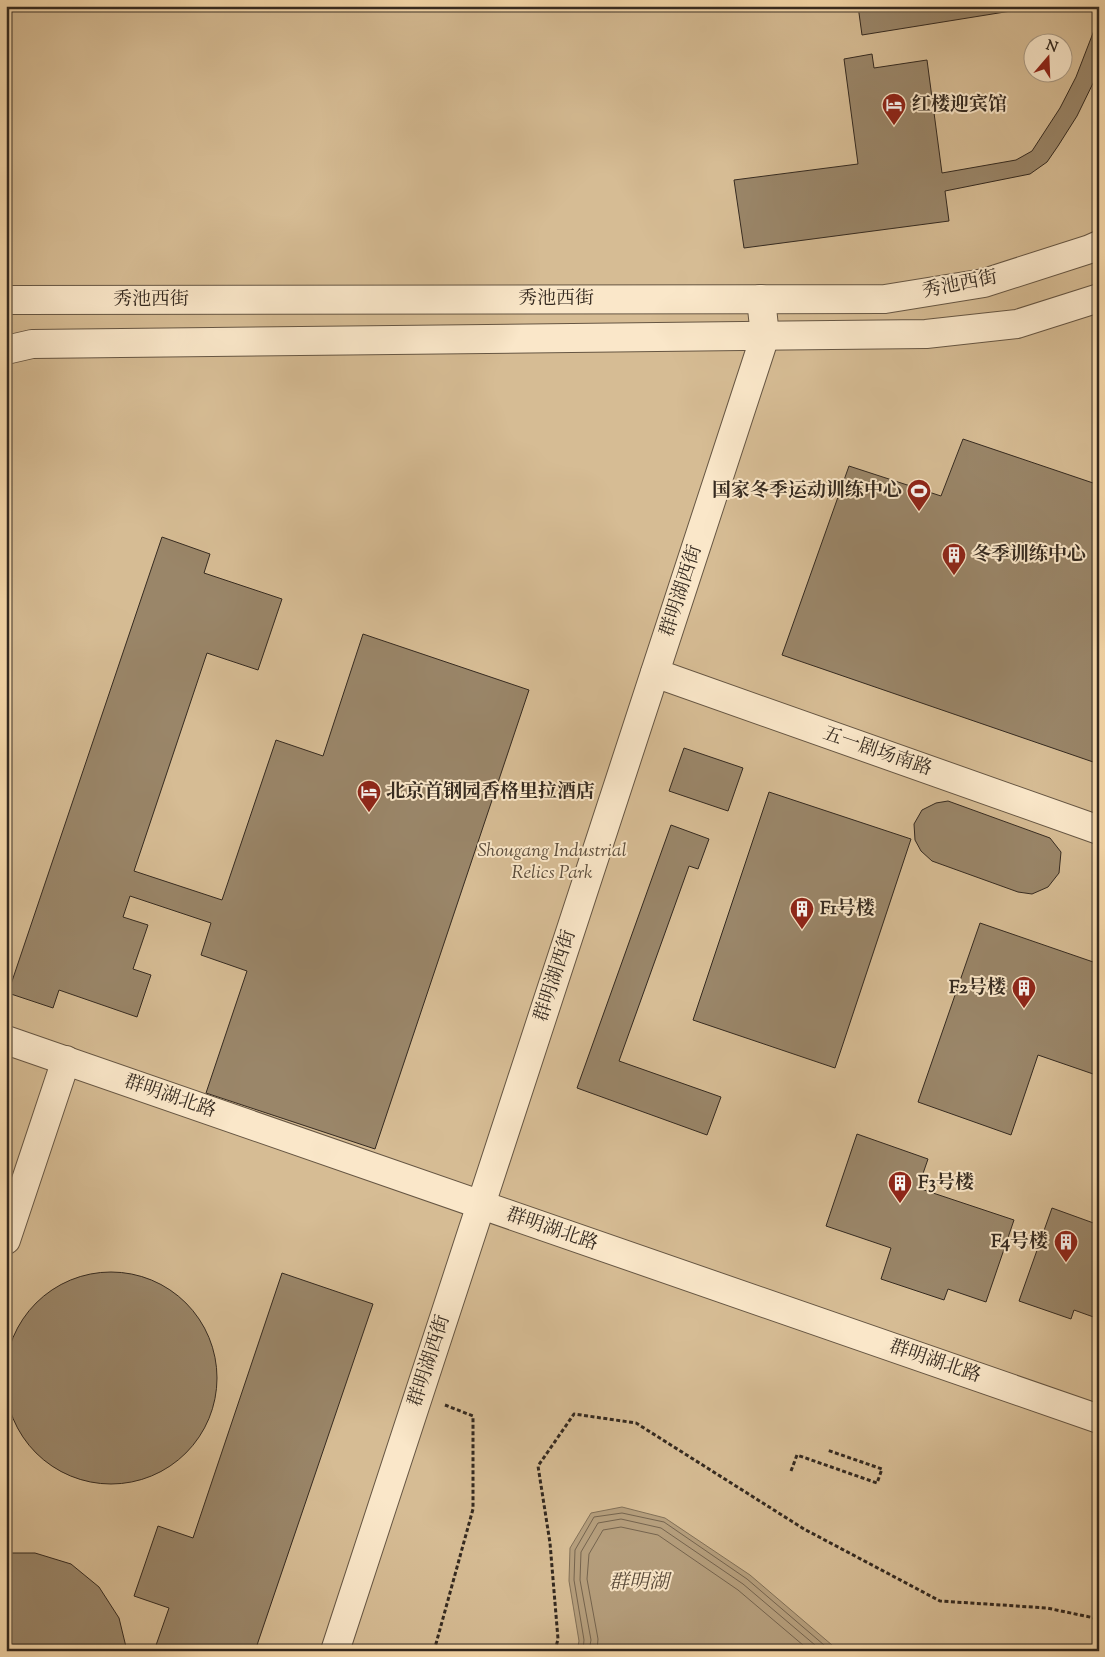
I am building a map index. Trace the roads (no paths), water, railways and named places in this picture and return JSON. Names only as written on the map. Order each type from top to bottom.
[{"type":"street","name":"秀池西街","points":[[6,300],[885,299],[984,283],[1090,250],[1099,245]]},
{"type":"street","name":"秀池西街","points":[[6,350],[32,344],[926,334],[1017,324],[1099,298]]},
{"type":"street","name":"群明湖西街","points":[[335,1651],[765,336],[762,299]]},
{"type":"street","name":"五一剧场南路","points":[[655,673],[1099,830]]},
{"type":"street","name":"群明湖北路","points":[[6,1040],[1099,1418]]},
{"type":"street","points":[[6,1240],[66,1060]]},
{"type":"water","name":"群明湖","points":[[622,1507],[665,1518],[750,1575],[839,1651],[577,1651],[579,1641],[569,1581],[570,1548],[591,1513]]},
{"type":"place","name":"红楼迎宾馆","points":[[894,126]]},
{"type":"place","name":"国家冬季运动训练中心","points":[[919,512]]},
{"type":"place","name":"冬季训练中心","points":[[954,576]]},
{"type":"place","name":"北京首钢园香格里拉酒店","points":[[369,813]]},
{"type":"place","name":"F1号楼","points":[[802,930]]},
{"type":"place","name":"F2号楼","points":[[1024,1009]]},
{"type":"place","name":"F3号楼","points":[[900,1204]]},
{"type":"place","name":"F4号楼","points":[[1066,1263]]},
{"type":"park label","name":"Shougang Industrial Relics Park","points":[[552,862]]}]
